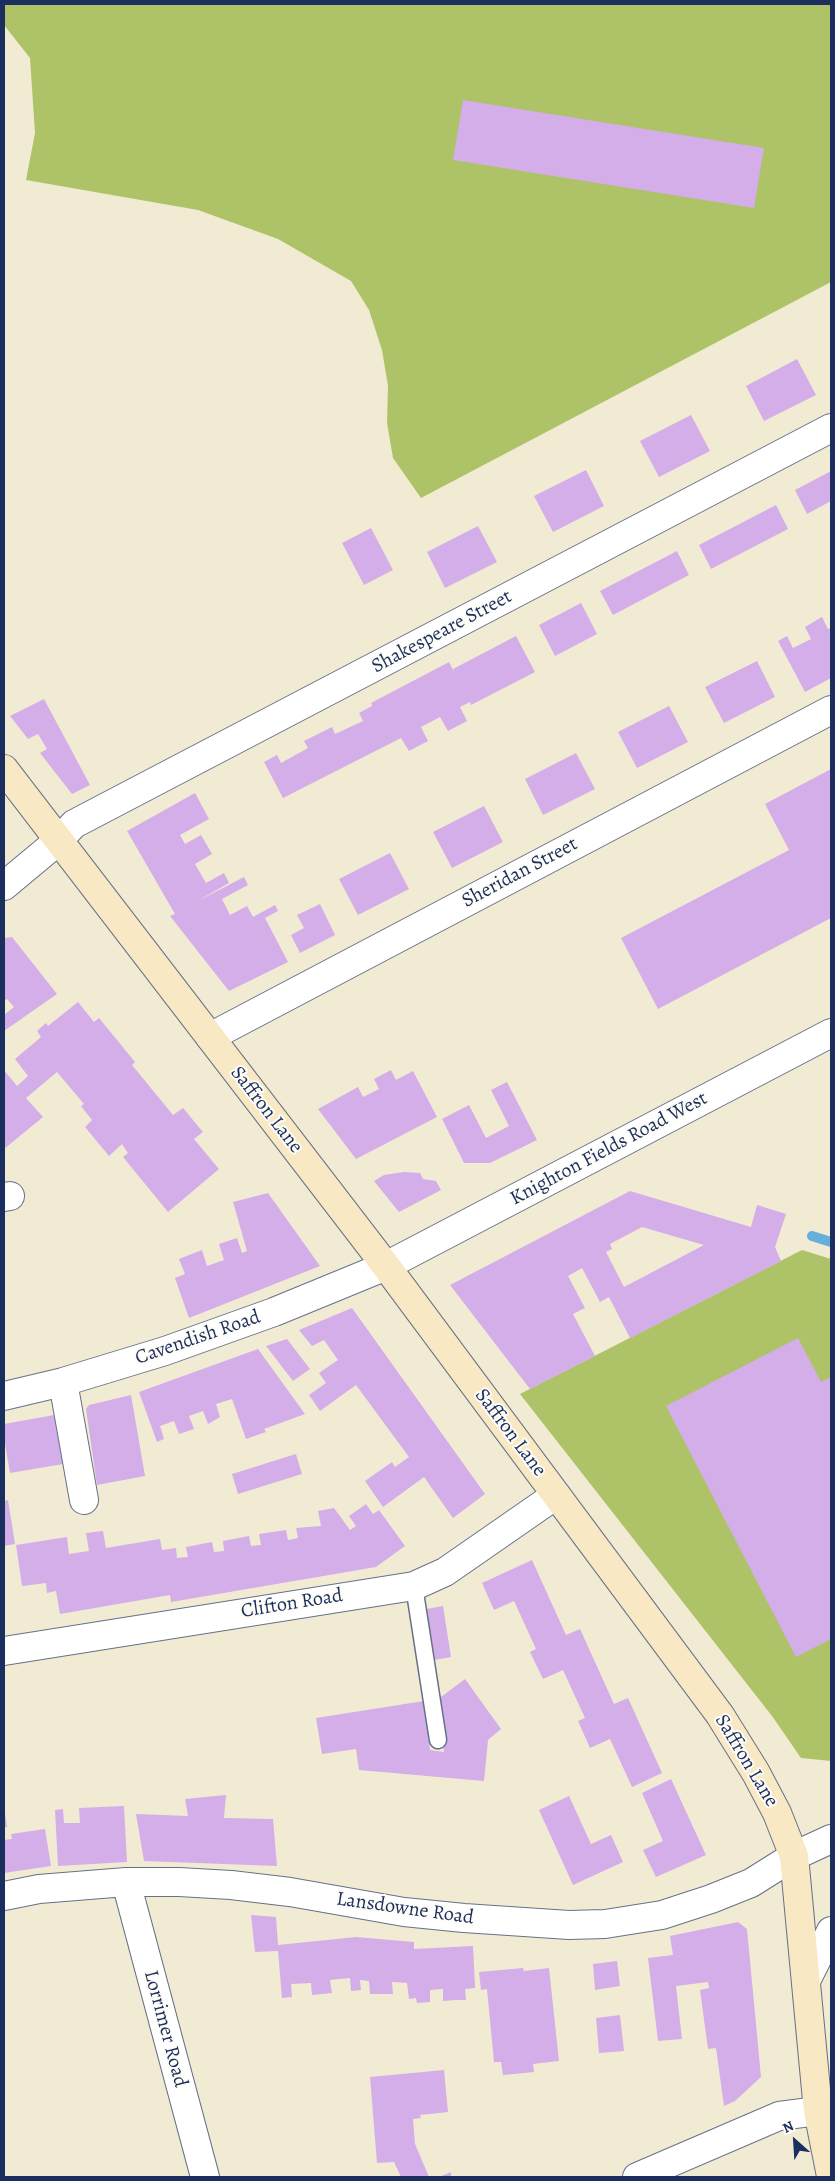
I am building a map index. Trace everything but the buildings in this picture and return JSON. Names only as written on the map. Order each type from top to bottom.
[{"type":"main road","name":"Saffron Lane","points":[[4,769],[386,1266],[720,1715],[756,1773],[777,1813],[794,1856],[818,2111],[831,2176]]},
{"type":"street","name":"Shakespeare Street","points":[[4,886],[58,841],[74,824],[831,428]]},
{"type":"street","name":"Sheridan Street","points":[[210,1037],[831,710]]},
{"type":"street","name":"Knighton Fields Road West","points":[[386,1266],[831,1033]]},
{"type":"street","name":"Cavendish Road","points":[[4,1396],[63,1382],[174,1348],[274,1312],[386,1266]]},
{"type":"street","points":[[63,1382],[84,1500]]},
{"type":"street","name":"Clifton Road","points":[[4,1651],[414,1586],[445,1572],[556,1495]]},
{"type":"street","name":"Lansdowne Road","points":[[4,1896],[39,1889],[126,1882],[231,1885],[290,1892],[404,1912],[569,1925],[605,1924],[662,1915],[712,1899],[751,1883],[794,1856],[831,1839]]},
{"type":"street","name":"Lorrimer Road","points":[[126,1882],[205,2177]]},
{"type":"street","points":[[806,1981],[831,1931]]},
{"type":"street","points":[[637,2177],[779,2116],[818,2111]]},
{"type":"lane","points":[[414,1586],[438,1740]]},
{"type":"green space","points":[[4,4],[831,4],[831,282],[421,498],[393,458],[387,423],[388,386],[382,350],[369,310],[351,281],[278,239],[198,210],[26,180],[35,133],[30,58],[4,25]]},
{"type":"green space","points":[[802,1250],[831,1259],[831,1761],[801,1758],[772,1716],[520,1394]]},
{"type":"waterway","points":[[812,1236],[831,1242]]}]
